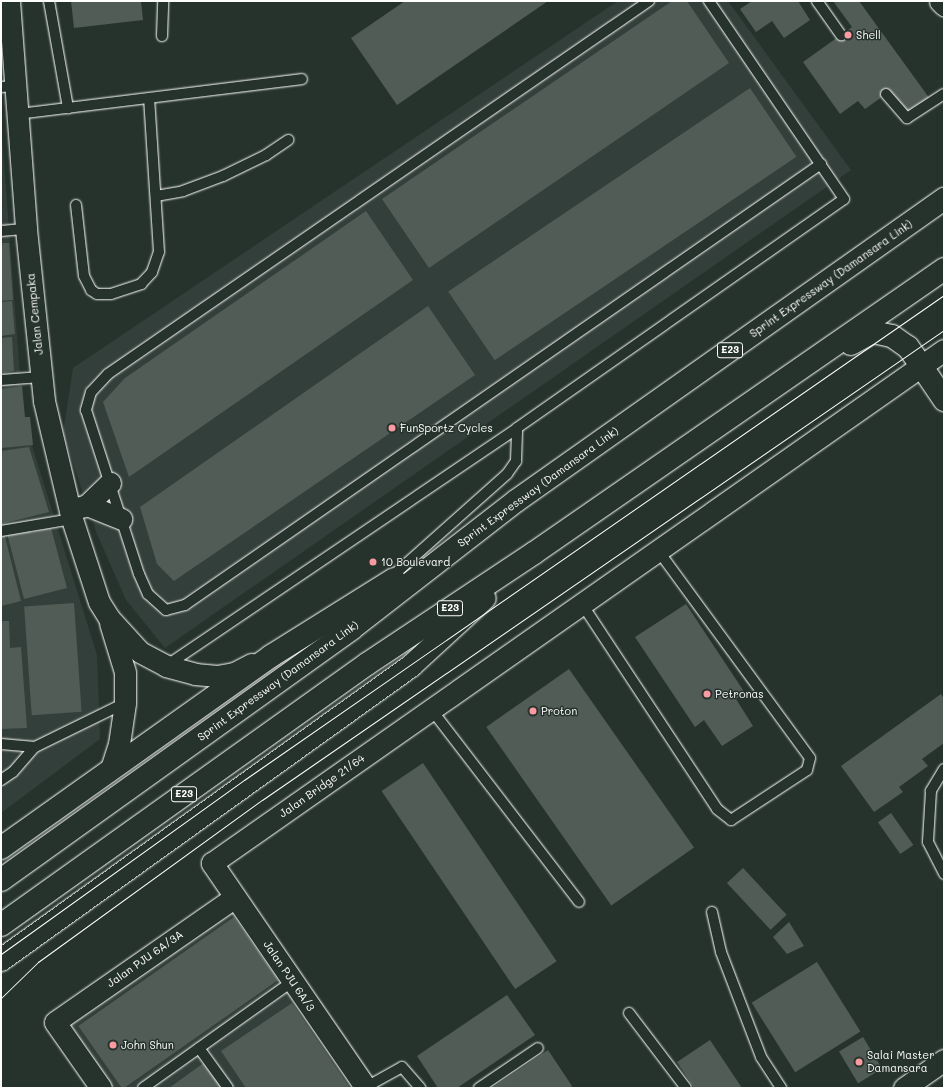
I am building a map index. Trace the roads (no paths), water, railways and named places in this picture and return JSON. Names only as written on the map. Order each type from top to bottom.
[{"type":"main road","name":"Sprint Expressway (Damansara Link)","points":[[1,880],[351,629],[516,501],[944,199]]},
{"type":"main road","name":"E23","points":[[1,925],[367,664],[534,553],[944,269]]},
{"type":"main road","points":[[787,378],[873,332],[892,336],[908,347],[944,400]]},
{"type":"main road","points":[[1,848],[271,656],[373,593],[516,501]]},
{"type":"main road","points":[[1,960],[411,666],[534,553]]},
{"type":"street","name":"Jalan Cempaka","points":[[9,1],[8,86],[18,114],[26,229],[44,401],[76,511],[99,602],[109,618],[140,652],[166,666],[195,674],[217,676],[234,673],[271,656]]},
{"type":"street","points":[[940,1],[944,5]]},
{"type":"street","name":"Jalan Bridge 21/64","points":[[212,863],[922,367],[944,350]]},
{"type":"street","points":[[76,511],[110,483]]},
{"type":"street","points":[[76,511],[121,519]]},
{"type":"street","name":"Jalan Cempaka","points":[[109,618],[125,672],[125,703],[119,744],[111,769]]},
{"type":"street","name":"Jalan PJU 6A/3","points":[[212,863],[366,1088]]},
{"type":"street","name":"Jalan PJU 6A/3A","points":[[101,1088],[55,1022],[235,897]]},
{"type":"street","points":[[904,1088],[944,1060]]},
{"type":"lane","points":[[49,1],[68,108]]},
{"type":"lane","points":[[162,36],[163,1]]},
{"type":"lane","points":[[649,1],[108,374],[91,392],[86,410],[138,574],[148,594],[166,610],[185,605],[821,164]]},
{"type":"lane","points":[[166,666],[517,428],[844,199],[709,1]]},
{"type":"lane","points":[[817,1],[841,35]]},
{"type":"lane","points":[[18,114],[302,79]]},
{"type":"lane","points":[[886,94],[907,118],[944,94]]},
{"type":"lane","points":[[76,205],[84,276],[91,290],[97,294],[111,294],[141,284],[152,272],[159,252],[149,98]]},
{"type":"lane","points":[[156,196],[183,191],[223,176],[266,155],[288,140]]},
{"type":"lane","points":[[1,231],[26,229]]},
{"type":"lane","points":[[1,380],[41,377]]},
{"type":"lane","points":[[373,593],[507,474],[516,462],[517,428]]},
{"type":"lane","points":[[1,531],[76,511]]},
{"type":"lane","points":[[582,604],[717,809],[731,820],[807,770],[810,758],[658,552]]},
{"type":"lane","points":[[1,780],[13,772],[35,747],[125,703]]},
{"type":"lane","points":[[431,709],[578,902]]},
{"type":"lane","points":[[1,744],[35,747]]},
{"type":"lane","points":[[944,769],[931,791],[928,842],[944,874]]},
{"type":"lane","points":[[712,912],[721,952],[760,1057],[782,1088]]},
{"type":"lane","points":[[143,1088],[293,981]]},
{"type":"lane","points":[[628,1013],[686,1088]]},
{"type":"lane","points":[[200,1048],[228,1088]]},
{"type":"lane","points":[[479,1088],[538,1048]]},
{"type":"lane","points":[[366,1088],[402,1067],[420,1088]]},
{"type":"tram line","points":[[1,954],[244,780],[944,295]]},
{"type":"tram line","points":[[1,998],[38,962],[262,800],[944,330]]},
{"type":"place","name":"Shell","points":[[848,35]]},
{"type":"place","name":"FunSportz Cycles","points":[[392,428]]},
{"type":"place","name":"10 Boulevard","points":[[373,562]]},
{"type":"place","name":"Petronas","points":[[707,694]]},
{"type":"place","name":"Proton","points":[[533,711]]},
{"type":"place","name":"John Shun","points":[[113,1045]]},
{"type":"place","name":"Salai Master Damansara","points":[[859,1062]]}]
